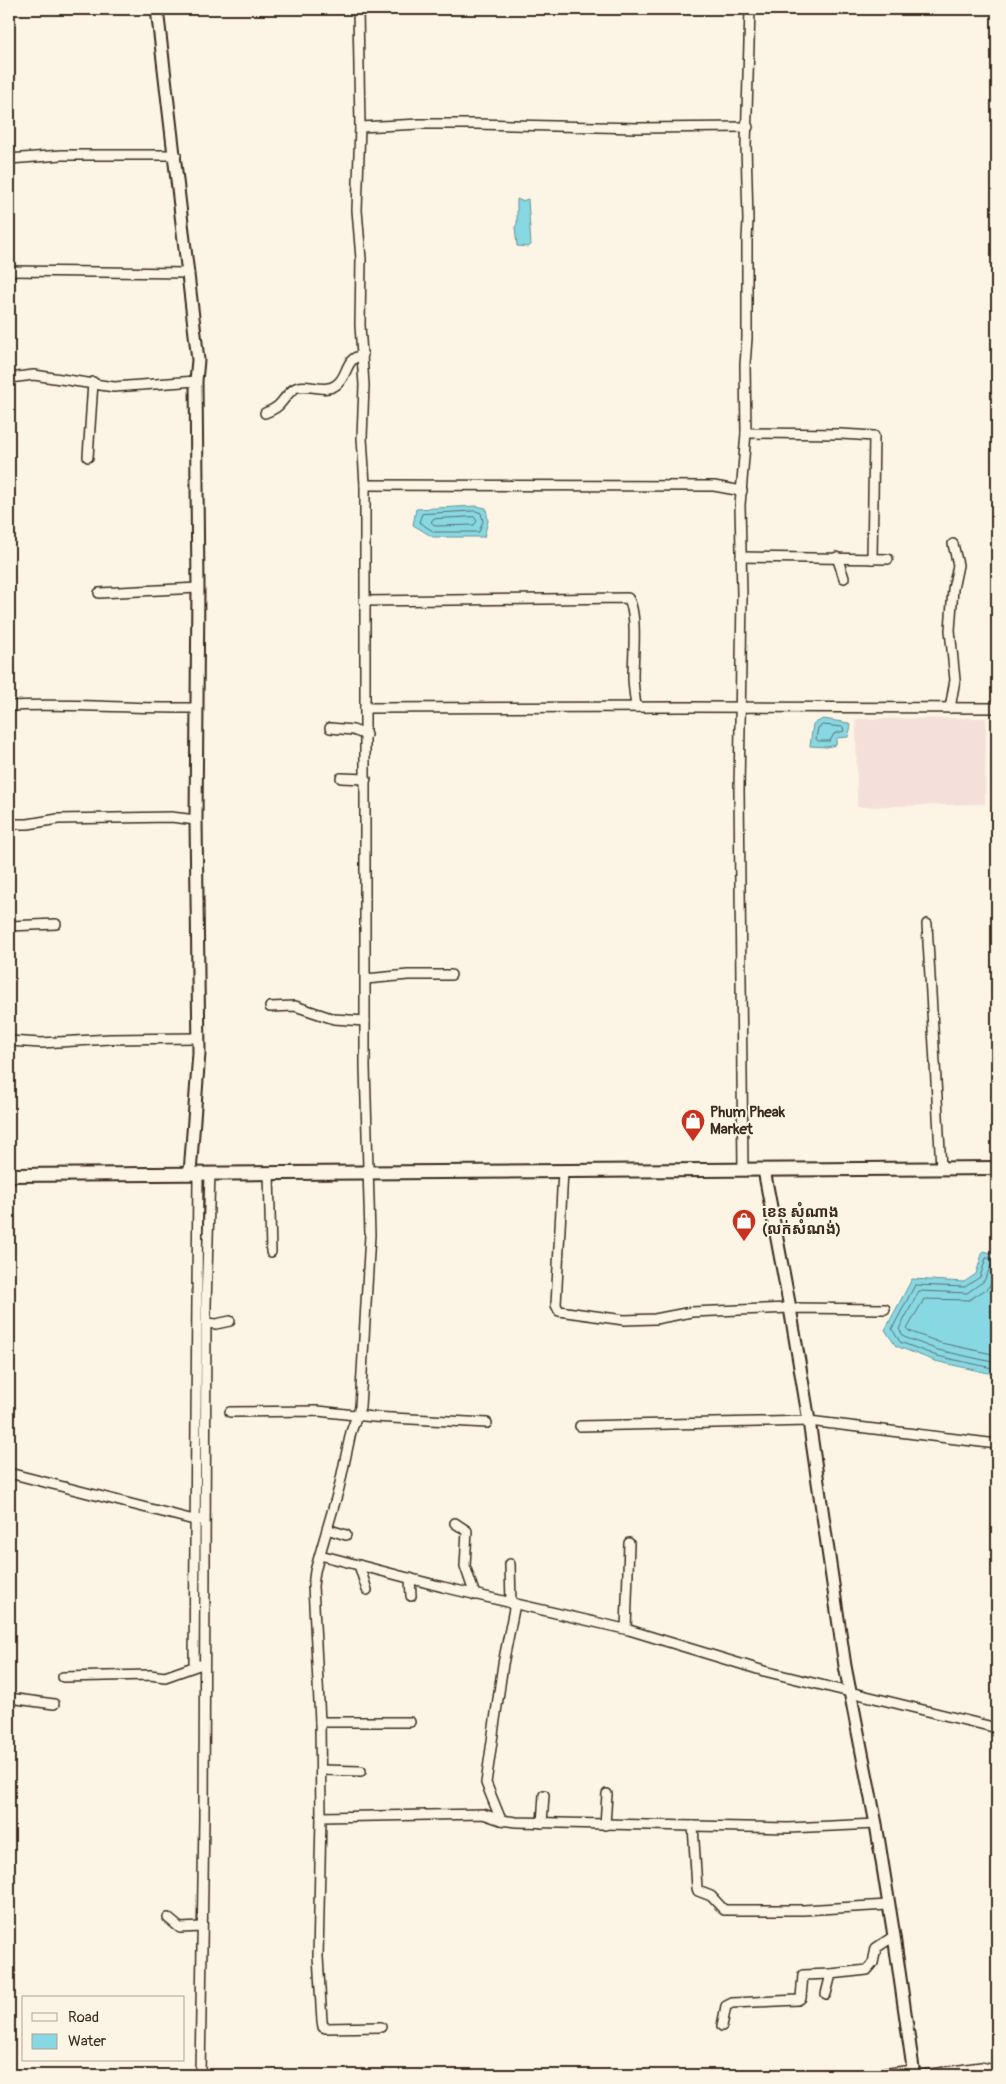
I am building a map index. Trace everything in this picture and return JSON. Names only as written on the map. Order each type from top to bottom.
[{"type":"main road","points":[[9,1175],[997,1168]]},
{"type":"street","points":[[157,9],[190,272],[198,360],[196,381],[198,1038],[195,1116],[206,1323],[200,1520]]},
{"type":"street","points":[[358,9],[360,127],[357,187],[361,259],[360,325],[364,385],[362,438],[365,485],[366,1021],[370,1235],[365,1295],[362,1393],[346,1453],[343,1473],[315,1571],[312,1597],[319,1671],[322,1817],[318,1957],[323,2027],[381,2027]]},
{"type":"street","points":[[744,1170],[739,790],[741,707],[740,505],[746,433],[744,365],[747,338],[748,220],[746,145],[750,9]]},
{"type":"street","points":[[360,127],[420,124],[566,125],[638,128],[748,127]]},
{"type":"street","points":[[9,159],[62,155],[176,155]]},
{"type":"street","points":[[9,271],[190,272]]},
{"type":"street","points":[[265,413],[278,407],[292,389],[298,386],[322,389],[332,388],[338,384],[351,360],[355,356],[363,355]]},
{"type":"street","points":[[9,378],[34,375],[93,382],[114,387],[196,381]]},
{"type":"street","points":[[88,457],[93,382]]},
{"type":"street","points":[[746,433],[874,436],[872,559]]},
{"type":"street","points":[[365,485],[714,486],[742,491]]},
{"type":"street","points":[[950,708],[956,680],[950,630],[953,588],[958,565],[953,544]]},
{"type":"street","points":[[741,557],[888,559]]},
{"type":"street","points":[[837,558],[844,578]]},
{"type":"street","points":[[100,593],[198,588]]},
{"type":"street","points":[[364,600],[628,598],[631,603],[633,619],[633,679],[636,707]]},
{"type":"street","points":[[9,706],[39,704],[197,708]]},
{"type":"street","points":[[365,708],[997,708]]},
{"type":"street","points":[[330,728],[353,730],[366,735]]},
{"type":"street","points":[[341,778],[366,779]]},
{"type":"street","points":[[9,824],[28,824],[58,819],[171,817],[196,820]]},
{"type":"street","points":[[9,926],[56,924]]},
{"type":"street","points":[[927,924],[941,1168]]},
{"type":"street","points":[[366,979],[408,975],[452,975]]},
{"type":"street","points":[[270,1008],[295,1006],[334,1019],[366,1021]]},
{"type":"street","points":[[9,1041],[41,1042],[110,1038],[198,1038]]},
{"type":"street","points":[[764,1170],[809,1420],[843,1656],[876,1824],[917,2073]]},
{"type":"street","points":[[563,1171],[556,1305],[559,1312],[638,1320],[655,1319],[691,1312],[790,1308],[885,1309]]},
{"type":"street","points":[[199,1173],[198,1927],[200,2075]]},
{"type":"street","points":[[269,1173],[271,1252]]},
{"type":"street","points":[[206,1323],[216,1324],[230,1321]]},
{"type":"street","points":[[230,1412],[318,1411],[356,1416],[487,1423]]},
{"type":"street","points":[[580,1426],[809,1420],[997,1444]]},
{"type":"street","points":[[9,1473],[200,1520]]},
{"type":"street","points":[[455,1522],[467,1531],[465,1566],[475,1595]]},
{"type":"street","points":[[327,1529],[346,1535]]},
{"type":"street","points":[[626,1629],[629,1543]]},
{"type":"street","points":[[320,1555],[475,1595],[626,1629],[764,1671],[997,1728]]},
{"type":"street","points":[[501,1820],[486,1783],[513,1604],[510,1564]]},
{"type":"street","points":[[359,1565],[367,1590]]},
{"type":"street","points":[[410,1578],[411,1596]]},
{"type":"street","points":[[63,1677],[150,1675],[165,1677],[190,1670],[199,1665]]},
{"type":"street","points":[[9,1698],[54,1704]]},
{"type":"street","points":[[320,1722],[410,1722]]},
{"type":"street","points":[[320,1770],[361,1771]]},
{"type":"street","points":[[605,1825],[607,1794]]},
{"type":"street","points":[[542,1823],[544,1795]]},
{"type":"street","points":[[322,1817],[471,1813],[483,1814],[501,1820],[605,1825],[788,1828],[876,1824]]},
{"type":"street","points":[[693,1826],[697,1888],[701,1893],[711,1896],[724,1910],[803,1910],[888,1905]]},
{"type":"street","points":[[168,1918],[180,1928],[198,1927]]},
{"type":"street","points":[[722,2026],[726,2006],[732,2003],[798,2000],[801,1998],[803,1975],[867,1970],[873,1963],[876,1948],[894,1936]]},
{"type":"street","points":[[826,1994],[831,1974]]},
{"type":"street","points":[[873,2075],[981,2067],[990,2069],[996,2075]]},
{"type":"shaded area","points":[[986,718],[985,804],[857,807],[856,719]]},
{"type":"water","points":[[517,199],[522,201],[528,199],[531,245],[528,247],[517,246],[515,227],[517,224]]},
{"type":"water","points":[[476,506],[486,508],[488,521],[484,537],[433,537],[413,525],[416,509]]},
{"type":"water","points":[[823,719],[849,723],[851,726],[848,737],[837,738],[836,745],[827,747],[810,746],[813,724]]},
{"type":"water","points":[[983,1251],[997,1254],[997,1375],[935,1361],[896,1346],[885,1330],[912,1279],[964,1282],[976,1274]]},
{"type":"place","name":"Phum Pheak Market","points":[[693,1142]]},
{"type":"place","name":"ខេន សំណាង (លក់សំណង់)","points":[[744,1242]]}]
